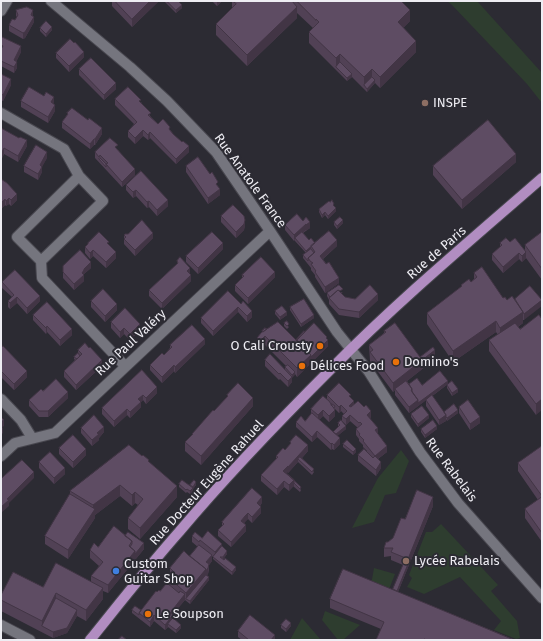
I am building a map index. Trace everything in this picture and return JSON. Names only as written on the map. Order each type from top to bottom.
[{"type":"main road","name":"Rue de Paris","points":[[351,349],[420,285],[542,178]]},
{"type":"main road","name":"Rue Docteur Eugène Rahuel","points":[[90,640],[200,507],[285,415],[351,349]]},
{"type":"street","points":[[1,11],[7,1]]},
{"type":"street","name":"Rue Anatole France","points":[[51,1],[130,67],[167,101],[216,152],[337,332],[351,349]]},
{"type":"street","points":[[1,113],[64,149],[79,176],[103,201],[40,261]]},
{"type":"street","points":[[79,176],[17,237],[40,261],[42,278],[126,366]]},
{"type":"street","name":"Rue Paul Valéry","points":[[1,456],[15,443],[55,433],[270,231]]},
{"type":"street","name":"Rue Rabelais","points":[[351,349],[368,372],[420,452],[458,503],[542,598]]},
{"type":"street","points":[[1,399],[21,420],[32,438]]},
{"type":"street","points":[[1,625],[30,640]]},
{"type":"green space","points":[[447,1],[477,1],[542,73],[542,103],[527,84]]},
{"type":"green space","points":[[401,450],[409,461],[396,493],[385,495],[374,522],[352,528],[378,478]]},
{"type":"green space","points":[[441,524],[498,585],[491,591],[517,621],[520,638],[516,639],[494,630],[501,621],[460,577],[424,594],[407,587],[412,578],[409,575],[426,532],[432,532]]},
{"type":"green space","points":[[374,568],[395,574],[388,592],[371,585]]},
{"type":"green space","points":[[325,611],[360,625],[343,640],[338,640],[322,620]]},
{"type":"green space","points":[[302,618],[321,640],[290,640]]},
{"type":"building","points":[[115,1],[150,1],[132,19]]},
{"type":"building","points":[[167,1],[178,1],[182,5],[176,10]]},
{"type":"building","points":[[233,1],[292,1],[297,7],[247,55],[216,24],[236,4]]},
{"type":"building","points":[[297,1],[401,1],[410,10],[398,22],[416,41],[380,77],[372,69],[364,77],[340,54],[336,58],[309,32],[319,22]]},
{"type":"building","points":[[27,7],[33,10],[31,15],[34,17],[23,33],[9,25],[12,19],[15,20],[18,15],[16,10]]},
{"type":"building","points":[[46,21],[52,27],[46,34],[40,28]]},
{"type":"building","points":[[2,37],[21,46],[14,60],[17,62],[14,67],[1,61],[1,49],[3,46],[1,45]]},
{"type":"building","points":[[70,39],[74,43],[75,42],[84,52],[69,66],[56,53]]},
{"type":"building","points":[[91,58],[116,83],[104,95],[79,69]]},
{"type":"building","points":[[340,62],[352,74],[347,78],[336,67]]},
{"type":"building","points":[[1,74],[11,79],[3,95],[1,94]]},
{"type":"building","points":[[372,77],[375,80],[367,89],[364,85]]},
{"type":"building","points":[[29,87],[44,96],[46,92],[54,97],[51,102],[55,105],[48,117],[21,101]]},
{"type":"building","points":[[128,87],[151,113],[148,115],[158,124],[163,119],[170,127],[169,129],[173,134],[189,146],[176,159],[150,132],[148,135],[143,130],[135,138],[128,131],[137,122],[115,99]]},
{"type":"building","points":[[72,108],[102,128],[90,144],[62,122]]},
{"type":"building","points":[[488,120],[516,154],[462,200],[433,166]]},
{"type":"building","points":[[1,128],[19,138],[20,137],[27,140],[18,156],[4,148],[2,152],[1,151]]},
{"type":"building","points":[[110,138],[118,145],[115,147],[135,169],[122,182],[106,164],[108,163],[100,155],[99,157],[95,152]]},
{"type":"building","points":[[36,145],[47,152],[40,165],[42,167],[38,174],[24,166]]},
{"type":"building","points":[[198,157],[210,174],[212,172],[218,182],[216,184],[220,189],[208,198],[186,166]]},
{"type":"building","points":[[100,158],[106,164],[106,167],[99,159]]},
{"type":"building","points":[[141,171],[168,200],[157,210],[136,190],[133,192],[126,185]]},
{"type":"building","points":[[1,179],[17,194],[11,200],[9,198],[6,201],[5,199],[1,203]]},
{"type":"building","points":[[332,200],[333,205],[336,208],[328,216],[325,212],[322,215],[319,209]]},
{"type":"building","points":[[233,205],[244,216],[245,220],[244,224],[236,232],[221,216]]},
{"type":"building","points":[[297,214],[303,221],[306,217],[310,222],[294,235],[285,225]]},
{"type":"building","points":[[340,217],[343,220],[337,226],[334,222]]},
{"type":"building","points":[[142,220],[153,233],[135,250],[124,239],[126,237],[124,235],[128,234]]},
{"type":"building","points":[[329,231],[337,240],[320,256],[326,264],[329,262],[339,278],[325,287],[311,264],[313,263],[308,258],[315,252],[311,246]]},
{"type":"building","points":[[99,232],[116,252],[106,262],[93,250],[90,253],[85,247]]},
{"type":"building","points":[[212,232],[223,243],[198,268],[186,256]]},
{"type":"building","points":[[302,232],[309,240],[311,238],[315,243],[306,251],[295,238]]},
{"type":"building","points":[[542,232],[542,269],[525,245]]},
{"type":"building","points":[[506,238],[510,242],[515,238],[526,252],[522,256],[519,253],[503,267],[492,254],[502,245],[500,243]]},
{"type":"building","points":[[311,249],[314,253],[308,258],[308,261],[303,255]]},
{"type":"building","points":[[80,250],[91,262],[84,269],[82,273],[84,275],[74,284],[63,272],[63,266]]},
{"type":"building","points":[[180,257],[190,268],[187,271],[191,275],[162,303],[149,290],[178,263],[177,261]]},
{"type":"building","points":[[261,257],[275,272],[248,298],[235,285],[244,276],[242,275]]},
{"type":"building","points":[[482,267],[503,298],[505,297],[507,300],[512,296],[523,312],[500,328],[496,321],[453,351],[427,313],[469,279],[471,282],[477,277],[474,273]]},
{"type":"building","points":[[15,270],[40,296],[27,308],[17,297],[10,303],[8,301],[14,295],[2,282]]},
{"type":"building","points":[[339,285],[343,289],[340,291],[338,290],[330,297],[327,293]]},
{"type":"building","points":[[370,285],[378,294],[359,312],[339,309],[329,298],[338,290],[345,297],[355,299]]},
{"type":"building","points":[[530,286],[542,300],[524,314],[515,299]]},
{"type":"building","points":[[103,289],[117,304],[105,316],[91,301]]},
{"type":"building","points":[[228,291],[241,304],[243,301],[252,311],[247,316],[238,307],[213,331],[201,318]]},
{"type":"building","points":[[304,299],[314,315],[301,324],[290,307]]},
{"type":"building","points":[[47,302],[72,329],[60,340],[47,326],[46,328],[33,315]]},
{"type":"building","points":[[282,306],[287,312],[280,317],[275,311]]},
{"type":"building","points":[[125,308],[140,324],[130,334],[124,328],[120,332],[111,322]]},
{"type":"building","points":[[539,315],[542,319],[542,399],[536,404],[489,340],[515,323],[520,329]]},
{"type":"building","points":[[287,321],[289,324],[287,326],[284,323]]},
{"type":"building","points":[[278,322],[311,355],[297,368],[265,336],[260,341],[257,338],[261,333]]},
{"type":"building","points":[[314,323],[328,340],[311,357],[311,355],[297,340]]},
{"type":"building","points":[[395,323],[420,357],[433,347],[435,350],[393,383],[370,352],[373,350],[369,345]]},
{"type":"building","points":[[192,325],[205,339],[162,377],[150,365],[162,353],[164,355],[172,347],[170,345]]},
{"type":"building","points":[[304,331],[305,332],[296,340]]},
{"type":"building","points":[[85,343],[102,360],[76,385],[64,371],[82,354],[78,350]]},
{"type":"building","points":[[3,346],[27,371],[14,384],[1,371],[1,348]]},
{"type":"building","points":[[78,353],[80,356],[77,359],[74,357]]},
{"type":"building","points":[[270,354],[292,377],[288,381],[265,360]]},
{"type":"building","points":[[288,365],[295,372],[292,375],[285,367]]},
{"type":"building","points":[[142,370],[157,387],[146,398],[143,395],[138,399],[141,402],[130,412],[127,409],[114,421],[102,408]]},
{"type":"building","points":[[440,371],[448,381],[418,403],[418,400],[412,392],[409,384],[417,378],[422,385]]},
{"type":"building","points":[[56,379],[68,392],[48,411],[39,411],[29,400],[41,389],[43,391]]},
{"type":"building","points":[[406,381],[418,400],[409,407],[395,389]]},
{"type":"building","points":[[452,381],[458,389],[452,393],[447,385]]},
{"type":"building","points":[[238,383],[253,398],[201,456],[185,442],[213,410],[214,411],[228,396],[227,395]]},
{"type":"building","points":[[339,383],[351,395],[349,396],[354,401],[349,406],[351,407],[358,401],[364,407],[366,405],[371,411],[367,415],[378,428],[375,430],[387,446],[375,456],[356,429],[362,424],[350,415],[346,419],[342,416],[347,411],[341,405],[339,407],[327,395]]},
{"type":"building","points":[[432,395],[446,415],[439,420],[426,400]]},
{"type":"building","points":[[323,396],[329,401],[335,410],[329,416],[323,410],[318,415],[311,409]]},
{"type":"building","points":[[468,400],[480,417],[470,424],[459,407]]},
{"type":"building","points":[[454,404],[458,410],[447,418],[444,412]]},
{"type":"building","points":[[422,406],[429,415],[418,424],[411,414]]},
{"type":"building","points":[[312,413],[340,438],[334,445],[317,431],[312,437],[296,422],[301,416],[305,421]]},
{"type":"building","points":[[94,415],[104,427],[92,440],[81,428]]},
{"type":"building","points":[[341,420],[346,426],[336,434],[333,432],[340,425],[338,423]]},
{"type":"building","points":[[433,420],[437,426],[425,435],[421,429]]},
{"type":"building","points":[[73,435],[86,449],[73,462],[59,448]]},
{"type":"building","points":[[296,435],[308,445],[283,471],[294,480],[289,485],[284,481],[277,489],[261,475],[278,457],[276,456],[283,448],[285,450]]},
{"type":"building","points":[[347,440],[356,449],[353,452],[343,444]]},
{"type":"building","points":[[129,445],[149,460],[148,461],[177,486],[140,528],[128,518],[143,499],[135,492],[132,495],[120,485],[93,505],[70,491]]},
{"type":"building","points":[[542,446],[542,496],[518,463]]},
{"type":"building","points":[[364,449],[373,458],[375,456],[381,462],[376,470],[358,455]]},
{"type":"building","points":[[50,452],[65,468],[54,478],[39,462]]},
{"type":"building","points":[[300,457],[314,469],[312,472],[298,459]]},
{"type":"building","points":[[22,460],[34,472],[1,507],[1,479]]},
{"type":"building","points":[[182,480],[193,488],[190,491],[187,489],[186,490],[179,484]]},
{"type":"building","points":[[194,480],[196,482],[193,487],[190,485]]},
{"type":"building","points":[[294,480],[301,487],[300,489],[294,483]]},
{"type":"building","points":[[252,488],[262,497],[257,503],[261,507],[252,517],[248,513],[245,516],[241,521],[246,525],[231,542],[218,530],[224,524],[222,522]]},
{"type":"building","points":[[417,490],[433,497],[408,559],[391,552],[393,548],[384,548],[386,542],[393,538],[401,518],[405,519]]},
{"type":"building","points":[[70,494],[95,509],[68,550],[45,536]]},
{"type":"building","points":[[542,497],[542,533],[525,509]]},
{"type":"building","points":[[114,526],[132,541],[129,546],[135,551],[108,585],[91,576],[103,562],[90,550],[94,543],[98,547]]},
{"type":"building","points":[[208,531],[222,544],[215,552],[200,540],[199,542],[192,536],[195,532],[202,538]]},
{"type":"building","points":[[128,532],[144,543],[135,554],[135,551],[130,547],[132,541],[125,536]]},
{"type":"building","points":[[199,545],[212,555],[206,562],[209,564],[206,571],[206,569],[190,556]]},
{"type":"building","points":[[222,546],[227,551],[223,557],[220,557],[224,560],[225,558],[236,567],[232,572],[213,557]]},
{"type":"building","points":[[184,551],[206,569],[186,593],[169,578],[174,572],[170,568]]},
{"type":"building","points":[[56,563],[103,588],[86,610],[56,593],[42,621],[1,600],[1,595],[13,572],[43,587]]},
{"type":"building","points":[[404,563],[408,564],[397,591],[393,589]]},
{"type":"building","points":[[343,569],[514,640],[376,640],[384,622],[330,599]]},
{"type":"building","points":[[206,575],[209,577],[190,601],[186,599]]},
{"type":"building","points":[[167,583],[179,593],[180,591],[185,594],[170,613],[173,615],[165,625],[154,615],[150,622],[139,613],[156,591],[160,591]]},
{"type":"building","points":[[56,598],[77,610],[67,628],[53,632],[42,626]]},
{"type":"building","points":[[135,606],[141,610],[139,615],[132,610]]},
{"type":"building","points":[[250,615],[275,635],[271,640],[249,640],[238,631]]},
{"type":"building","points":[[173,618],[181,625],[176,630],[168,624]]},
{"type":"building","points":[[286,619],[291,623],[286,629],[281,625]]},
{"type":"building","points":[[122,636],[127,640],[118,640]]},
{"type":"place","name":"INSPE","points":[[425,103]]},
{"type":"place","name":"O Cali Crousty","points":[[320,346]]},
{"type":"place","name":"Domino's","points":[[396,362]]},
{"type":"place","name":"Délices Food","points":[[302,366]]},
{"type":"place","name":"Lycée Rabelais","points":[[406,561]]},
{"type":"place","name":"Custom Guitar Shop","points":[[116,571]]},
{"type":"place","name":"Le Soupson","points":[[148,614]]}]
